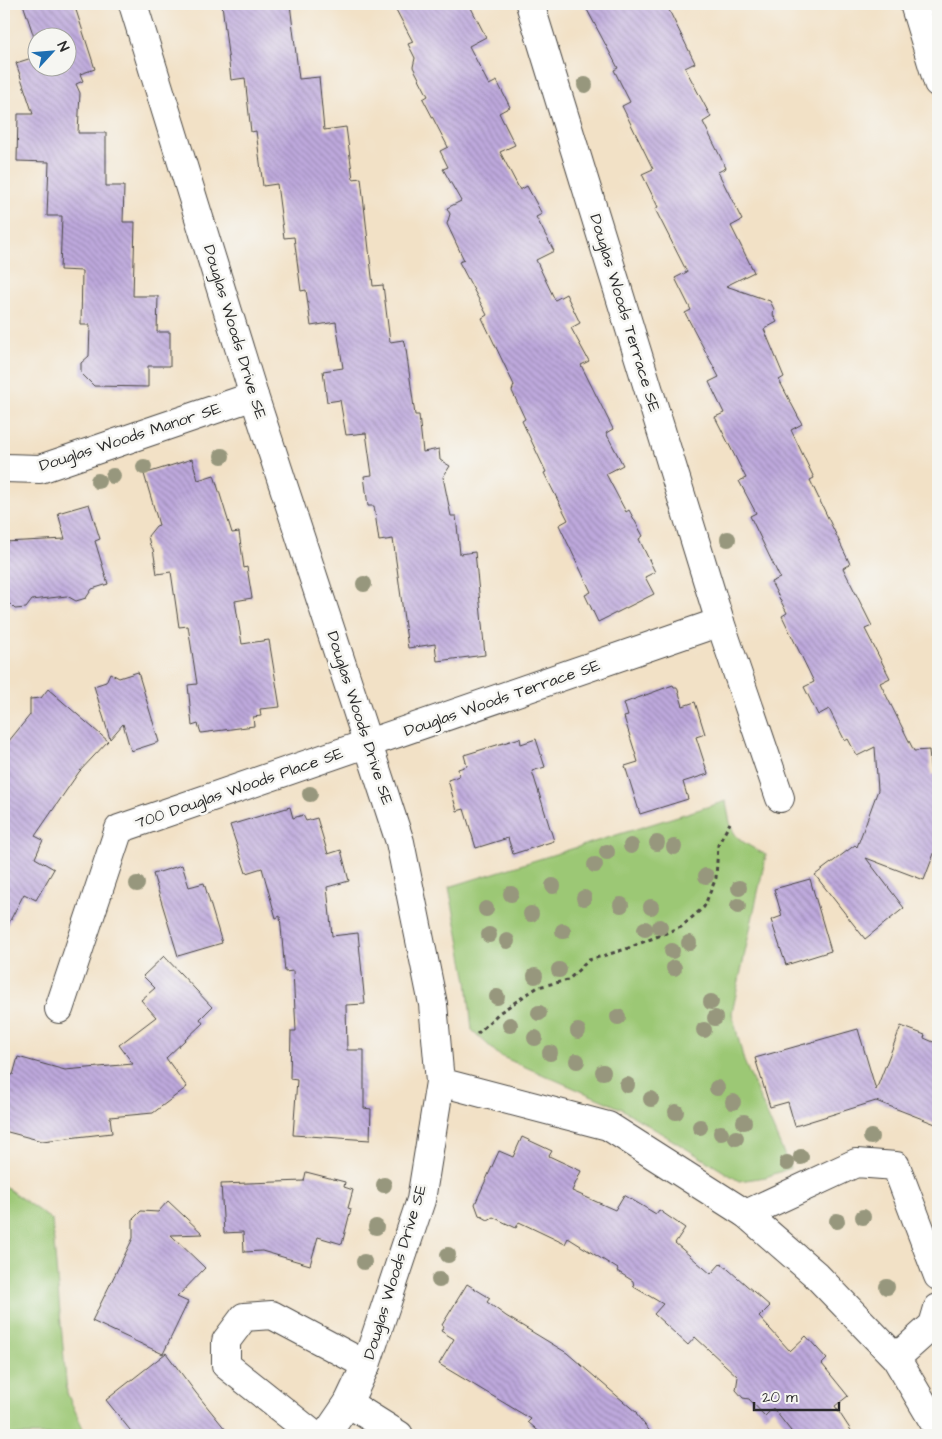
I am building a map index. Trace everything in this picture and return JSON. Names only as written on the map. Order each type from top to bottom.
[{"type":"main road","name":"Douglas Woods Drive SE","points":[[133,4],[254,396],[400,842],[433,1004],[440,1082],[421,1200],[366,1365],[348,1403],[326,1435]]},
{"type":"main road","name":"Douglas Woods Terrace SE","points":[[530,4],[720,622],[780,798]]},
{"type":"main road","points":[[914,4],[938,83]]},
{"type":"main road","name":"Douglas Woods Manor SE","points":[[4,468],[40,469],[254,396]]},
{"type":"main road","name":"Douglas Woods Terrace SE","points":[[369,745],[720,622]]},
{"type":"main road","name":"700 Douglas Woods Place SE","points":[[58,1008],[119,829],[369,745]]},
{"type":"main road","points":[[440,1082],[608,1126],[746,1214],[815,1274],[896,1358],[938,1429]]},
{"type":"main road","points":[[746,1214],[856,1163],[896,1166],[938,1276]]},
{"type":"main road","points":[[896,1358],[933,1325],[938,1308]]},
{"type":"main road","points":[[314,1435],[226,1365],[226,1340],[244,1317],[272,1315],[366,1365]]},
{"type":"main road","points":[[348,1403],[399,1435]]},
{"type":"path","points":[[477,1034],[499,1013],[538,987],[568,980],[589,960],[626,949],[681,927],[704,907],[716,878],[718,845],[730,823]]},
{"type":"green space","points":[[726,801],[730,823],[736,835],[740,840],[766,855],[732,1013],[744,1061],[790,1168],[766,1177],[739,1181],[620,1108],[500,1056],[472,1030],[467,981],[449,887]]},
{"type":"green space","points":[[4,1186],[52,1220],[67,1393],[86,1435],[4,1435]]},
{"type":"building","points":[[23,4],[74,4],[95,69],[80,74],[83,81],[76,84],[80,93],[78,133],[106,133],[106,186],[124,186],[123,222],[135,222],[133,296],[158,296],[157,332],[170,332],[170,366],[148,366],[148,387],[94,386],[81,373],[81,363],[89,356],[90,325],[81,325],[82,271],[60,270],[62,216],[47,216],[49,162],[17,161],[18,114],[33,114],[16,63],[28,59],[28,78],[78,78],[78,28],[31,28]]},
{"type":"building","points":[[222,4],[290,4],[299,79],[319,77],[324,130],[346,127],[353,179],[361,178],[373,286],[383,285],[390,342],[403,340],[405,342],[415,415],[419,415],[423,452],[439,449],[440,460],[450,466],[443,477],[451,516],[456,516],[460,554],[475,552],[485,655],[437,661],[435,644],[408,648],[393,539],[379,541],[374,506],[368,506],[364,476],[372,475],[366,433],[346,435],[340,400],[327,402],[323,371],[343,368],[336,322],[311,326],[306,290],[301,291],[294,237],[284,238],[277,184],[263,186],[256,131],[251,132],[245,78],[231,80]]},
{"type":"building","points":[[393,4],[469,4],[486,37],[469,46],[489,85],[497,81],[510,107],[499,113],[515,145],[500,152],[520,190],[527,186],[542,214],[536,217],[554,251],[536,260],[555,300],[566,294],[580,323],[571,328],[589,361],[581,365],[613,429],[606,433],[623,465],[606,474],[626,512],[629,510],[643,536],[639,539],[655,572],[645,577],[654,594],[598,622],[585,595],[591,592],[559,525],[568,520],[544,473],[546,472],[522,421],[525,419],[512,391],[514,385],[482,318],[487,315],[459,262],[464,260],[447,224],[450,214],[447,208],[461,201],[443,169],[448,167],[440,151],[448,147],[423,99],[428,96],[413,67],[415,58],[408,44],[413,42]]},
{"type":"building","points":[[584,4],[666,4],[695,63],[685,68],[711,117],[703,122],[726,168],[718,172],[742,220],[731,226],[754,272],[726,286],[770,301],[774,309],[773,315],[777,322],[764,329],[784,377],[779,380],[802,424],[791,430],[814,478],[810,480],[850,564],[843,568],[872,626],[865,629],[890,678],[880,683],[914,751],[929,750],[931,775],[936,774],[938,843],[924,880],[866,858],[904,908],[865,939],[815,875],[855,845],[857,847],[878,790],[875,747],[857,756],[848,739],[845,741],[829,709],[818,715],[804,687],[814,682],[782,616],[787,613],[771,582],[780,578],[750,516],[756,513],[739,481],[746,478],[715,417],[724,413],[709,382],[719,377],[685,313],[691,310],[675,278],[687,272],[655,209],[658,207],[642,174],[653,169],[622,106],[630,102],[614,70],[618,68]]},
{"type":"building","points":[[192,459],[198,480],[214,475],[232,533],[239,532],[244,568],[247,567],[252,598],[235,601],[242,644],[269,640],[280,707],[260,709],[261,716],[253,717],[254,726],[201,733],[198,724],[192,726],[188,685],[197,684],[188,626],[179,627],[171,572],[157,574],[153,549],[148,536],[159,525],[144,474]]},
{"type":"building","points":[[89,504],[100,539],[95,541],[108,584],[92,589],[86,598],[76,601],[67,596],[32,600],[26,608],[15,609],[4,598],[4,542],[65,539],[58,513]]},
{"type":"building","points":[[138,672],[159,742],[131,751],[123,724],[110,739],[94,686],[106,682],[110,673],[119,678]]},
{"type":"building","points":[[673,685],[677,687],[683,706],[695,702],[705,734],[696,737],[708,774],[683,782],[688,799],[640,814],[625,766],[638,762],[624,717],[628,716],[624,703]]},
{"type":"building","points":[[48,689],[108,741],[79,772],[35,836],[43,840],[35,858],[54,869],[36,900],[24,894],[4,932],[4,747],[30,715],[30,699],[41,698]]},
{"type":"building","points":[[520,738],[521,744],[536,739],[545,767],[532,771],[554,841],[513,854],[508,838],[476,848],[464,809],[457,811],[448,780],[459,776],[458,769],[467,766],[464,755]]},
{"type":"building","points":[[290,807],[293,818],[303,815],[306,821],[317,818],[328,854],[341,850],[349,881],[327,887],[332,936],[358,933],[365,1004],[346,1005],[347,1050],[364,1050],[364,1108],[371,1109],[370,1140],[293,1135],[297,1080],[290,1079],[291,1031],[296,1031],[293,971],[285,972],[280,916],[276,918],[262,868],[246,873],[230,825]]},
{"type":"building","points":[[182,865],[189,887],[204,883],[222,943],[178,956],[153,874]]},
{"type":"building","points":[[810,879],[831,951],[786,965],[771,920],[782,916],[774,889]]},
{"type":"building","points":[[164,956],[212,1007],[200,1019],[203,1023],[166,1058],[187,1087],[153,1113],[110,1117],[112,1133],[42,1141],[4,1131],[4,1073],[13,1075],[18,1057],[65,1070],[133,1064],[119,1045],[156,1017],[141,1000],[155,988],[143,976]]},
{"type":"building","points":[[901,1026],[925,1035],[924,1038],[938,1044],[938,1125],[876,1101],[795,1126],[788,1102],[770,1107],[755,1058],[858,1029],[876,1090]]},
{"type":"building","points":[[522,1137],[552,1151],[549,1156],[581,1171],[572,1191],[615,1210],[624,1195],[656,1214],[659,1210],[685,1228],[675,1243],[711,1274],[721,1263],[770,1306],[759,1317],[790,1351],[806,1336],[827,1359],[822,1364],[848,1396],[835,1406],[854,1435],[794,1435],[773,1408],[765,1416],[749,1399],[743,1398],[736,1390],[738,1377],[695,1337],[688,1345],[654,1314],[663,1304],[634,1287],[633,1281],[617,1271],[618,1269],[568,1238],[565,1244],[519,1222],[516,1228],[493,1217],[488,1220],[479,1215],[475,1204],[499,1151],[513,1157]]},
{"type":"building","points":[[306,1172],[345,1182],[344,1187],[353,1190],[348,1208],[351,1209],[342,1244],[318,1237],[310,1265],[262,1251],[244,1252],[243,1232],[224,1233],[221,1184],[304,1181]]},
{"type":"building","points":[[168,1201],[203,1234],[171,1235],[205,1268],[177,1297],[188,1302],[163,1354],[92,1321],[133,1238],[133,1219],[141,1211],[158,1212]]},
{"type":"building","points":[[467,1284],[490,1298],[487,1302],[506,1316],[567,1353],[637,1413],[653,1435],[543,1435],[528,1422],[531,1419],[439,1364],[454,1339],[441,1331],[444,1326],[442,1325]]},
{"type":"building","points":[[166,1353],[230,1435],[134,1435],[106,1400]]}]
